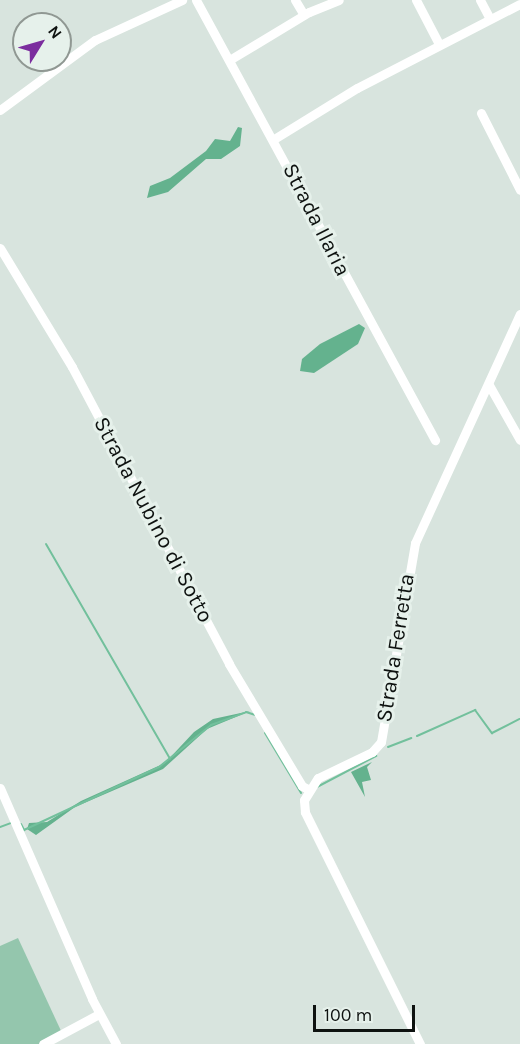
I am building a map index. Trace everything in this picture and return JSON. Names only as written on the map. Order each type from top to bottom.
[{"type":"street","points":[[0,110],[95,40],[182,0]]},
{"type":"street","name":"Strada Ilaria","points":[[196,0],[231,59],[306,205],[435,440]]},
{"type":"street","points":[[295,0],[304,15]]},
{"type":"street","points":[[231,59],[304,15],[339,0]]},
{"type":"street","points":[[416,0],[439,44]]},
{"type":"street","points":[[480,0],[489,18]]},
{"type":"street","points":[[274,139],[439,44],[520,4]]},
{"type":"street","points":[[481,113],[520,190]]},
{"type":"street","name":"Strada Nubino di Sotto","points":[[0,248],[72,367],[230,664],[302,786],[308,789]]},
{"type":"street","name":"Strada Ferretta","points":[[308,789],[318,778],[372,752],[381,742],[415,543],[520,314]]},
{"type":"street","points":[[489,385],[520,441]]},
{"type":"street","points":[[0,788],[99,1014],[116,1044]]},
{"type":"street","points":[[308,789],[305,812],[420,1044]]},
{"type":"street","points":[[43,1044],[99,1014]]},
{"type":"green space","points":[[238,127],[242,128],[240,146],[221,159],[206,159],[168,192],[147,198],[150,186],[170,178],[206,151],[215,139],[230,141]]},
{"type":"green space","points":[[359,324],[365,328],[358,344],[314,373],[300,371],[302,359],[320,344]]},
{"type":"green space","points":[[250,711],[207,729],[163,769],[75,807],[36,835],[27,829],[29,823],[47,822],[81,801],[165,763],[194,732],[213,719]]},
{"type":"green space","points":[[372,762],[367,767],[371,780],[362,782],[365,797],[351,772]]},
{"type":"green space","points":[[18,938],[62,1033],[40,1044],[0,1044],[0,946]]},
{"type":"waterway","points":[[46,544],[170,759]]},
{"type":"waterway","points":[[417,736],[475,710],[492,733],[520,719]]},
{"type":"waterway","points":[[21,824],[24,830],[159,767],[211,725],[246,712],[255,715]]},
{"type":"waterway","points":[[265,733],[301,793]]},
{"type":"waterway","points":[[388,747],[411,738]]},
{"type":"waterway","points":[[317,787],[376,756]]},
{"type":"waterway","points":[[0,827],[11,823]]}]
